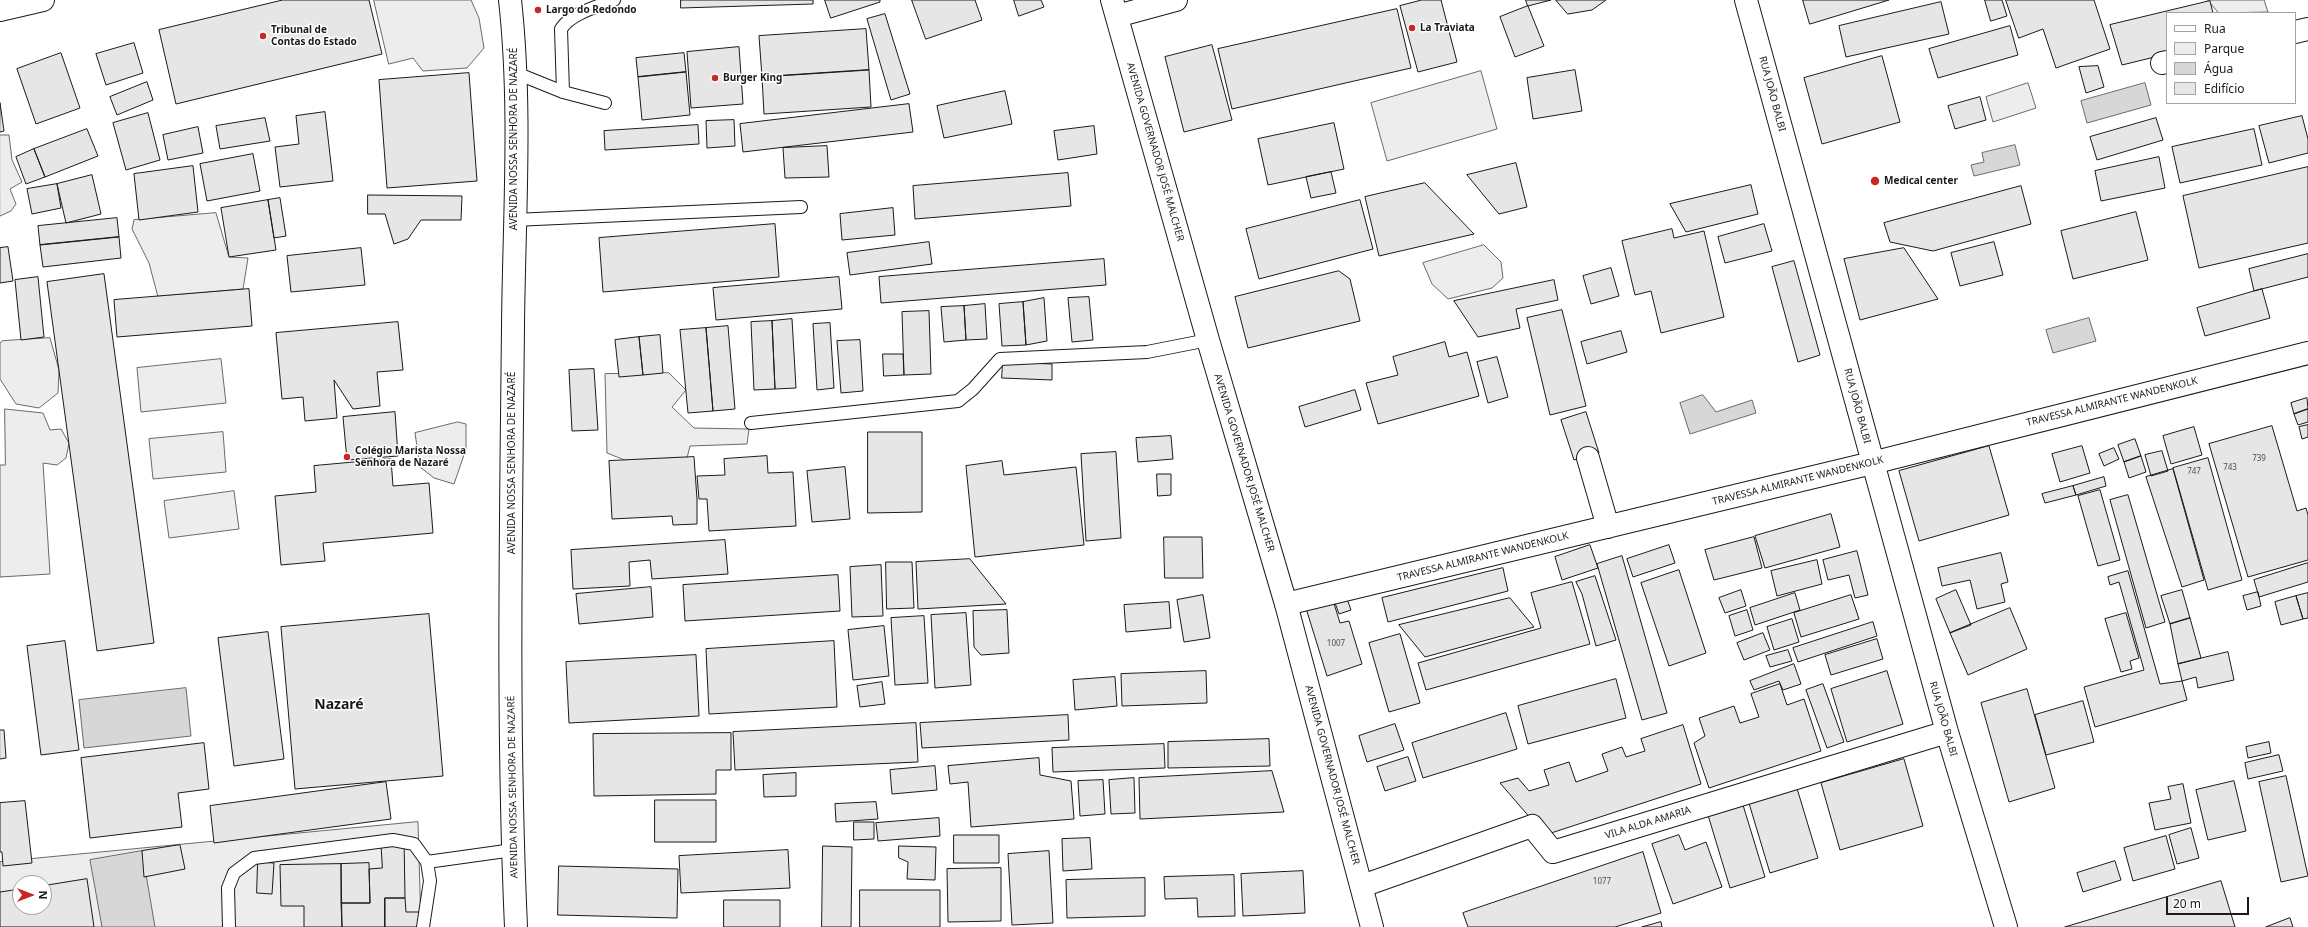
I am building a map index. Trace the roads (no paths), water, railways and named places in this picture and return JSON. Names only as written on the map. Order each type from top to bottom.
[{"type":"street","points":[[0,10],[43,0]]},
{"type":"street","name":"AVENIDA NOSSA SENHORA DE NAZARÉ","points":[[510,0],[516,73],[511,510],[513,850],[516,927]]},
{"type":"street","points":[[1114,8],[1176,0]]},
{"type":"street","name":"RUA JOÃO BALBI","points":[[1746,0],[1947,732],[2006,927]]},
{"type":"street","name":"AVENIDA GOVERNADOR JOSÉ MALCHER","points":[[1114,8],[1208,340],[1286,604],[1372,927]]},
{"type":"street","points":[[2296,32],[2308,29]]},
{"type":"street","name":"TRAVESSA ALMIRANTE WANDENKOLK","points":[[1286,604],[1872,463],[2308,353]]},
{"type":"street","points":[[1588,458],[1608,527]]},
{"type":"street","name":"VILA ALDA AMARIA","points":[[1362,886],[1532,826],[1553,852],[1947,732]]},
{"type":"lane","points":[[563,92],[561,29],[565,22],[600,3],[614,0]]},
{"type":"lane","points":[[516,73],[563,92],[605,103]]},
{"type":"lane","points":[[514,220],[801,207]]},
{"type":"lane","points":[[751,423],[958,401],[973,389],[1000,359],[1147,352],[1208,340]]},
{"type":"lane","points":[[229,927],[228,888],[234,873],[254,858],[393,840],[414,844],[427,862],[430,881],[423,927]]},
{"type":"lane","points":[[427,862],[513,850]]},
{"type":"water","points":[[2145,83],[2151,105],[2087,123],[2081,101]]},
{"type":"water","points":[[2015,145],[2020,165],[1974,176],[1971,165],[1984,162],[1982,153]]},
{"type":"water","points":[[2089,318],[2096,341],[2053,353],[2046,330]]},
{"type":"water","points":[[1703,395],[1716,412],[1752,400],[1756,413],[1690,434],[1680,403]]},
{"type":"water","points":[[186,688],[191,736],[84,748],[79,700]]},
{"type":"water","points":[[142,851],[155,927],[102,927],[90,860]]},
{"type":"place","name":"Largo do Redondo","points":[[538,10]]},
{"type":"place","name":"La Traviata","points":[[1412,28]]},
{"type":"place","name":"Tribunal de Contas do Estado","points":[[263,36]]},
{"type":"place","name":"Burger King","points":[[715,78]]},
{"type":"place","name":"Medical center","points":[[1875,181]]},
{"type":"place","name":"Colégio Marista Nossa Senhora de Nazaré","points":[[347,457]]},
{"type":"district","name":"Nazaré","points":[[339,705]]}]
